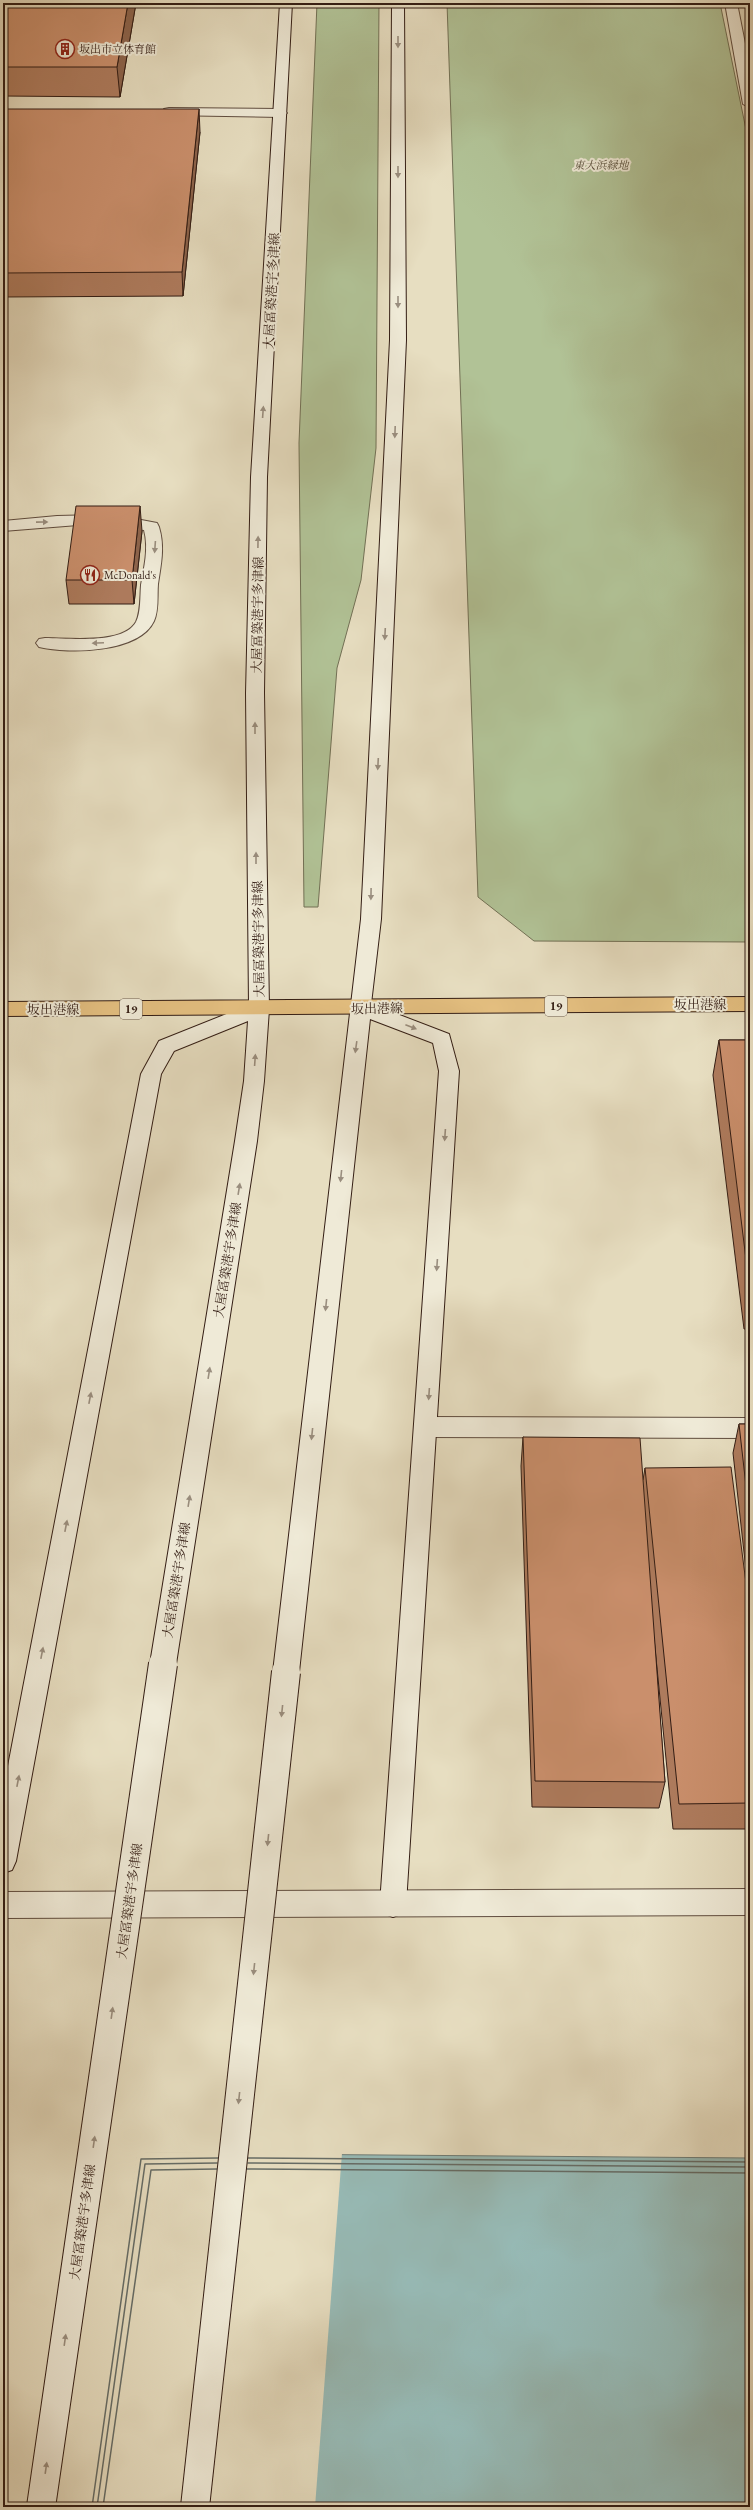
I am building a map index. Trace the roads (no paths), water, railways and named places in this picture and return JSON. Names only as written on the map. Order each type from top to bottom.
[{"type":"main road","name":"大屋冨築港宇多津線","points":[[41,2507],[163,1664],[246,1141],[254,1081],[259,1009],[255,709],[259,477],[286,3]]},
{"type":"main road","points":[[195,2507],[286,1672],[371,919],[398,340],[398,3]]},
{"type":"main road","points":[[731,3],[750,104]]},
{"type":"main road","points":[[152,112],[280,113]]},
{"type":"main road","points":[[3,526],[38,522],[126,522],[151,527],[156,542],[145,622],[135,634],[116,641],[98,644],[45,643]]},
{"type":"main road","name":"坂出港線","points":[[3,1009],[259,1009],[750,1004]]},
{"type":"main road","points":[[361,1008],[442,1039],[449,1071],[427,1427],[393,1904]]},
{"type":"main road","points":[[3,1861],[151,1074],[166,1046],[259,1009]]},
{"type":"main road","points":[[427,1427],[750,1428]]},
{"type":"main road","points":[[3,1905],[750,1902]]},
{"type":"water","points":[[138,2153],[750,2158],[750,2507],[88,2507]]},
{"type":"place","name":"坂出市立体育館","points":[[65,49]]},
{"type":"place","name":"McDonald's","points":[[90,575]]},
{"type":"park label","name":"東大浜緑地","points":[[601,165]]}]
